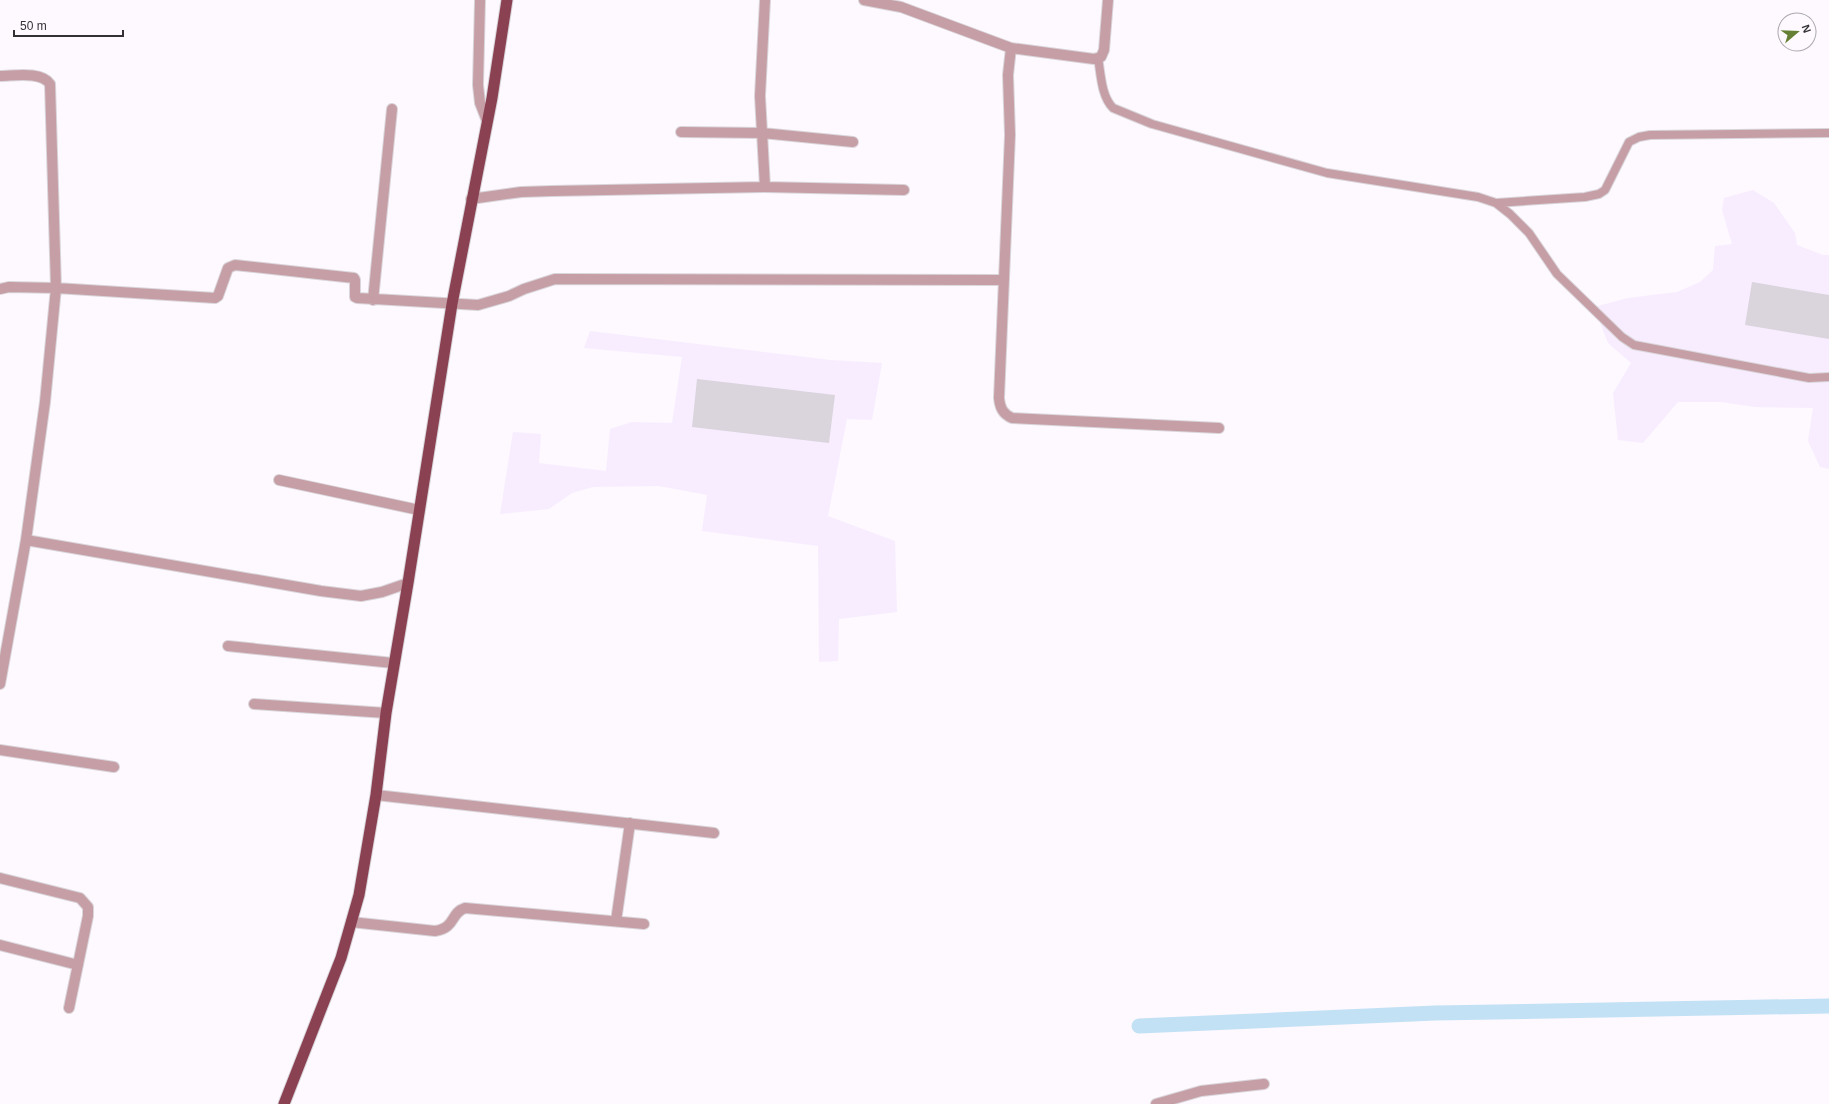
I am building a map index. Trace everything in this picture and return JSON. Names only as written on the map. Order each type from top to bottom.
[{"type":"highway","points":[[284,1104],[341,958],[359,895],[376,795],[393,663],[408,583],[452,304],[487,122],[507,0]]},
{"type":"street","points":[[480,0],[478,85],[480,103],[487,122]]},
{"type":"street","points":[[765,0],[760,96],[765,187]]},
{"type":"street","points":[[864,0],[902,7],[1011,48],[1098,58],[1103,54],[1104,50],[1108,0]]},
{"type":"street","points":[[1011,48],[1008,74],[1010,135],[999,398],[1001,410],[1012,418],[1219,428]]},
{"type":"street","points":[[0,76],[37,77],[43,78],[50,84],[56,288],[46,402],[26,540],[0,684]]},
{"type":"street","points":[[373,300],[392,109]]},
{"type":"street","points":[[681,132],[762,133],[853,142]]},
{"type":"street","points":[[471,199],[521,192],[765,187],[904,190]]},
{"type":"street","points":[[0,289],[9,287],[56,288],[215,298],[218,296],[228,268],[235,265],[354,278],[356,298],[478,305],[509,296],[524,289],[555,279],[1004,280]]},
{"type":"street","points":[[279,480],[419,510]]},
{"type":"street","points":[[26,540],[321,591],[360,596],[382,592],[408,583]]},
{"type":"street","points":[[228,646],[393,663]]},
{"type":"street","points":[[254,704],[386,713]]},
{"type":"street","points":[[0,750],[114,767]]},
{"type":"street","points":[[376,795],[714,833]]},
{"type":"street","points":[[616,922],[630,823]]},
{"type":"street","points":[[0,878],[80,898],[88,907],[88,916],[69,1008]]},
{"type":"street","points":[[351,922],[435,931],[447,928],[458,912],[466,908],[644,924]]},
{"type":"street","points":[[0,945],[78,965]]},
{"type":"street","points":[[1156,1104],[1201,1091],[1264,1084]]},
{"type":"lane","points":[[1098,58],[1104,90],[1109,104],[1113,108],[1152,124],[1327,173],[1478,197],[1496,203],[1510,214],[1529,234],[1557,274],[1622,337],[1634,345],[1809,378],[1829,377]]},
{"type":"lane","points":[[1496,203],[1585,197],[1599,194],[1605,190],[1629,142],[1639,137],[1650,135],[1829,133]]},
{"type":"shaded area","points":[[1753,190],[1774,203],[1795,233],[1797,245],[1823,255],[1829,255],[1829,469],[1820,467],[1808,441],[1813,408],[1754,407],[1721,402],[1678,402],[1643,443],[1618,440],[1613,393],[1631,363],[1608,343],[1594,307],[1628,298],[1677,292],[1700,282],[1713,270],[1715,246],[1732,244],[1722,210],[1724,198]]},
{"type":"shaded area","points":[[590,331],[831,360],[882,363],[872,420],[847,419],[828,516],[895,541],[897,612],[839,619],[838,661],[819,662],[818,546],[702,531],[707,495],[659,486],[593,487],[572,493],[549,509],[500,514],[513,432],[541,434],[539,463],[606,471],[610,429],[632,422],[672,423],[682,357],[584,348]]},
{"type":"building","points":[[1752,282],[1829,295],[1829,339],[1745,325]]},
{"type":"building","points":[[697,379],[835,395],[829,443],[692,427]]},
{"type":"waterway","points":[[1139,1026],[1435,1013],[1829,1006]]}]
